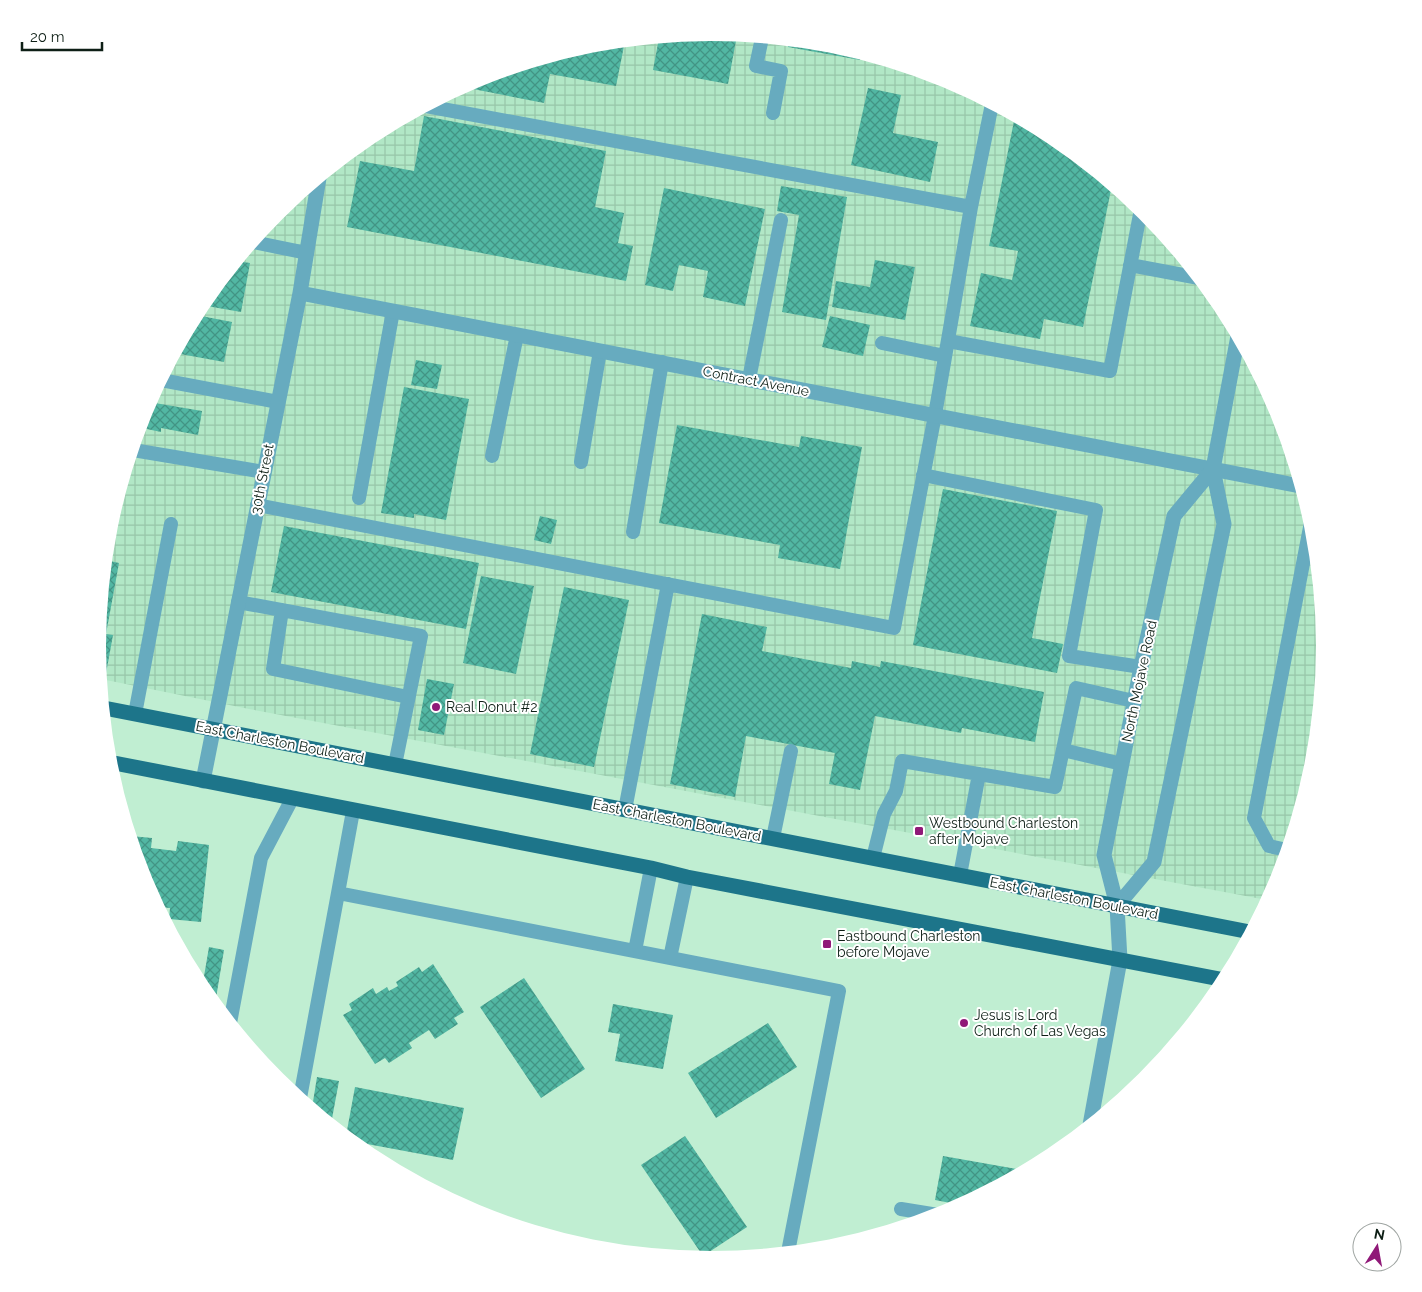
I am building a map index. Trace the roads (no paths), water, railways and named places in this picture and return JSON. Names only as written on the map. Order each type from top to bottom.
[{"type":"main road","name":"East Charleston Boulevard","points":[[110,709],[1244,931]]},
{"type":"main road","points":[[118,764],[651,868],[687,877],[1216,978]]},
{"type":"street","name":"30th Street","points":[[203,781],[300,293],[319,186]]},
{"type":"street","name":"Contract Avenue","points":[[300,293],[1294,485]]},
{"type":"street","name":"North Mojave Road","points":[[1116,906],[1154,862],[1224,524],[1213,469],[1236,346]]},
{"type":"street","name":"North Mojave Road","points":[[1092,1116],[1120,960],[1116,906],[1104,854],[1134,701],[1174,516],[1213,469]]},
{"type":"lane","points":[[761,44],[756,66],[781,71],[773,113]]},
{"type":"lane","points":[[436,108],[971,207]]},
{"type":"lane","points":[[257,505],[894,628],[971,207],[991,111]]},
{"type":"lane","points":[[948,341],[1110,371],[1139,218]]},
{"type":"lane","points":[[749,379],[781,220]]},
{"type":"lane","points":[[259,243],[306,253]]},
{"type":"lane","points":[[1130,265],[1190,276]]},
{"type":"lane","points":[[359,498],[393,311]]},
{"type":"lane","points":[[492,456],[517,335]]},
{"type":"lane","points":[[882,343],[945,356]]},
{"type":"lane","points":[[580,462],[600,351]]},
{"type":"lane","points":[[633,532],[662,362]]},
{"type":"lane","points":[[168,381],[278,402]]},
{"type":"lane","points":[[138,451],[264,472]]},
{"type":"lane","points":[[923,475],[1096,510],[1069,656],[1141,668]]},
{"type":"lane","points":[[135,714],[171,524]]},
{"type":"lane","points":[[1281,849],[1269,846],[1254,818],[1307,544]]},
{"type":"lane","points":[[625,810],[668,584]]},
{"type":"lane","points":[[238,602],[420,636],[395,764]]},
{"type":"lane","points":[[282,610],[273,669],[408,698]]},
{"type":"lane","points":[[873,858],[884,814],[896,792],[902,761],[1055,787],[1076,688],[1134,701]]},
{"type":"lane","points":[[1063,750],[1122,764]]},
{"type":"lane","points":[[773,838],[791,751]]},
{"type":"lane","points":[[960,875],[979,774]]},
{"type":"lane","points":[[232,1015],[261,858],[292,799]]},
{"type":"lane","points":[[301,1091],[354,810]]},
{"type":"lane","points":[[635,951],[651,868]]},
{"type":"lane","points":[[670,958],[687,877]]},
{"type":"lane","points":[[338,893],[839,991],[789,1246]]},
{"type":"lane","points":[[901,1208],[923,1212]]},
{"type":"place","name":"Real Donut #2","points":[[436,707]]},
{"type":"place","name":"Westbound Charleston after Mojave","points":[[919,831]]},
{"type":"place","name":"Eastbound Charleston before Mojave","points":[[827,944]]},
{"type":"place","name":"Jesus is Lord Church of Las Vegas","points":[[964,1023]]}]
